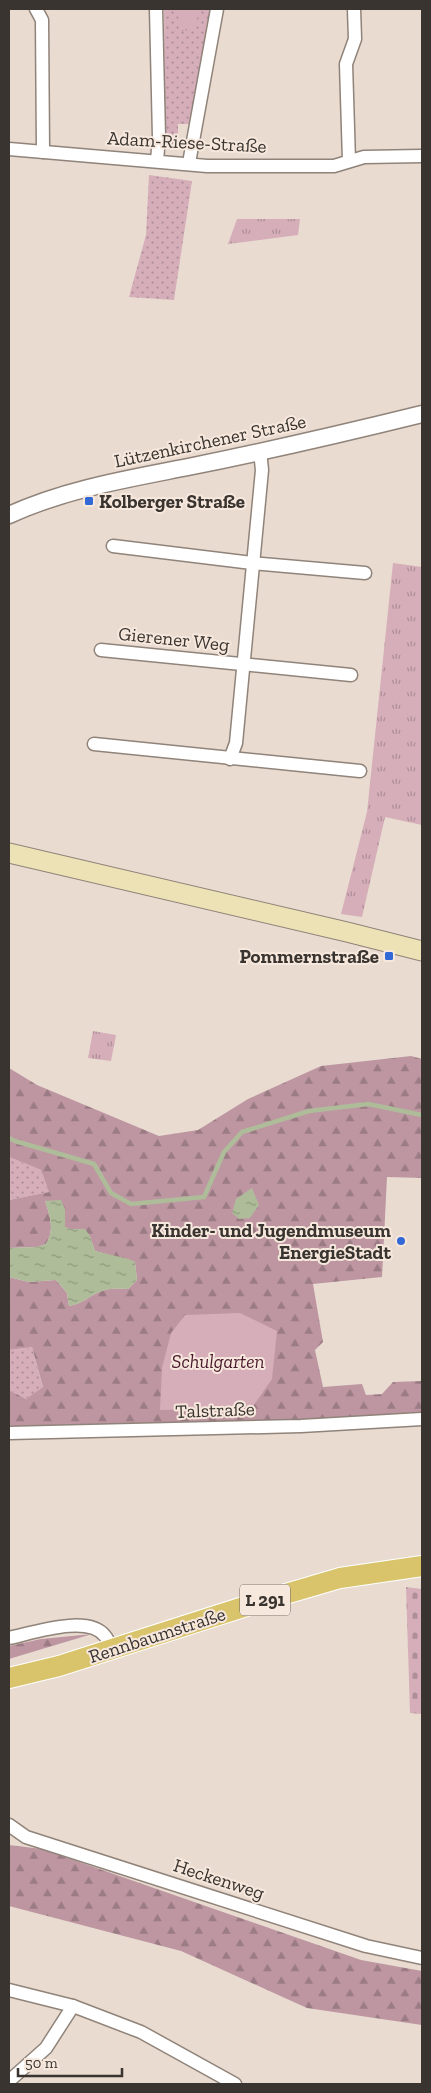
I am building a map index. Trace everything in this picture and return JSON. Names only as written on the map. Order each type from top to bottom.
[{"type":"main road","points":[[9,853],[422,951]]},
{"type":"main road","name":"Rennbaumstraße","points":[[9,1678],[112,1650],[265,1600],[340,1578],[422,1566]]},
{"type":"street","points":[[36,9],[42,20],[43,152]]},
{"type":"street","points":[[156,9],[159,136],[157,161]]},
{"type":"street","points":[[189,163],[217,9]]},
{"type":"street","points":[[349,161],[346,64],[355,39],[354,9]]},
{"type":"street","name":"Adam-Riese-Straße","points":[[9,149],[207,166],[334,166],[364,156],[422,156]]},
{"type":"street","name":"Lützenkirchener Straße","points":[[9,515],[84,488],[422,414]]},
{"type":"street","name":"Gierener Weg","points":[[230,758],[236,743],[262,470],[260,451]]},
{"type":"street","points":[[113,546],[252,563],[365,573]]},
{"type":"street","name":"Gierener Weg","points":[[101,650],[351,675]]},
{"type":"street","points":[[94,744],[360,771]]},
{"type":"street","name":"Talstraße","points":[[9,1433],[301,1426],[422,1419]]},
{"type":"street","points":[[9,1638],[76,1624],[92,1626],[105,1635],[112,1650]]},
{"type":"street","name":"Heckenweg","points":[[9,1825],[26,1837],[366,1946],[422,1958]]},
{"type":"street","points":[[9,1990],[72,2006],[141,2032],[235,2084]]},
{"type":"street","points":[[9,2081],[46,2048],[72,2006]]},
{"type":"green space","points":[[164,9],[211,9],[190,124],[178,124],[178,147],[165,146]]},
{"type":"green space","points":[[178,9],[200,9],[196,30],[179,31]]},
{"type":"green space","points":[[149,175],[192,181],[174,300],[129,297],[146,235]]},
{"type":"green space","points":[[237,219],[300,219],[298,235],[228,244]]},
{"type":"green space","points":[[393,563],[422,567],[422,825],[385,817],[362,917],[341,914],[367,812]]},
{"type":"green space","points":[[93,1031],[116,1035],[111,1061],[88,1058]]},
{"type":"green space","points":[[411,1056],[422,1059],[422,1178],[387,1177],[382,1277],[313,1284],[323,1342],[315,1350],[323,1387],[362,1384],[366,1395],[382,1394],[393,1382],[422,1381],[422,1412],[299,1420],[9,1427],[9,1390],[26,1399],[43,1387],[32,1347],[9,1350],[9,1277],[29,1282],[56,1280],[67,1293],[69,1306],[82,1302],[102,1291],[128,1289],[137,1280],[135,1262],[95,1251],[90,1237],[64,1227],[65,1209],[45,1201],[51,1228],[46,1244],[37,1247],[9,1248],[9,1200],[49,1192],[41,1170],[9,1157],[9,1068],[37,1085],[159,1136],[198,1130],[248,1099],[321,1066]]},
{"type":"green space","points":[[9,1157],[41,1170],[49,1192],[9,1200]]},
{"type":"green space","name":"Schulgarten","points":[[240,1313],[277,1331],[272,1379],[252,1408],[160,1410],[162,1368],[171,1333],[185,1315]]},
{"type":"green space","points":[[32,1347],[43,1388],[26,1399],[9,1390],[9,1350]]},
{"type":"green space","points":[[406,1587],[422,1589],[422,1714],[410,1713]]},
{"type":"green space","points":[[92,1634],[9,1659],[9,1646],[41,1639]]},
{"type":"green space","points":[[9,1845],[42,1849],[361,1960],[422,1971],[422,2025],[307,2008],[181,1951],[9,1906]]},
{"type":"water","points":[[252,1188],[259,1205],[250,1218],[239,1219],[232,1213],[236,1199]]},
{"type":"water","points":[[61,1200],[65,1209],[65,1227],[85,1229],[90,1236],[95,1251],[135,1262],[137,1280],[128,1289],[102,1291],[82,1302],[69,1306],[67,1293],[56,1280],[29,1282],[9,1277],[9,1248],[37,1247],[46,1244],[51,1228],[45,1201]]},
{"type":"waterway","points":[[9,1138],[94,1164],[111,1193],[131,1204],[204,1197],[224,1152],[242,1132],[309,1111],[368,1104],[422,1115]]},
{"type":"place","name":"Kolberger Straße","points":[[89,501]]},
{"type":"place","name":"Pommernstraße","points":[[389,956]]},
{"type":"place","name":"Kinder- und Jugendmuseum EnergieStadt","points":[[401,1241]]}]
